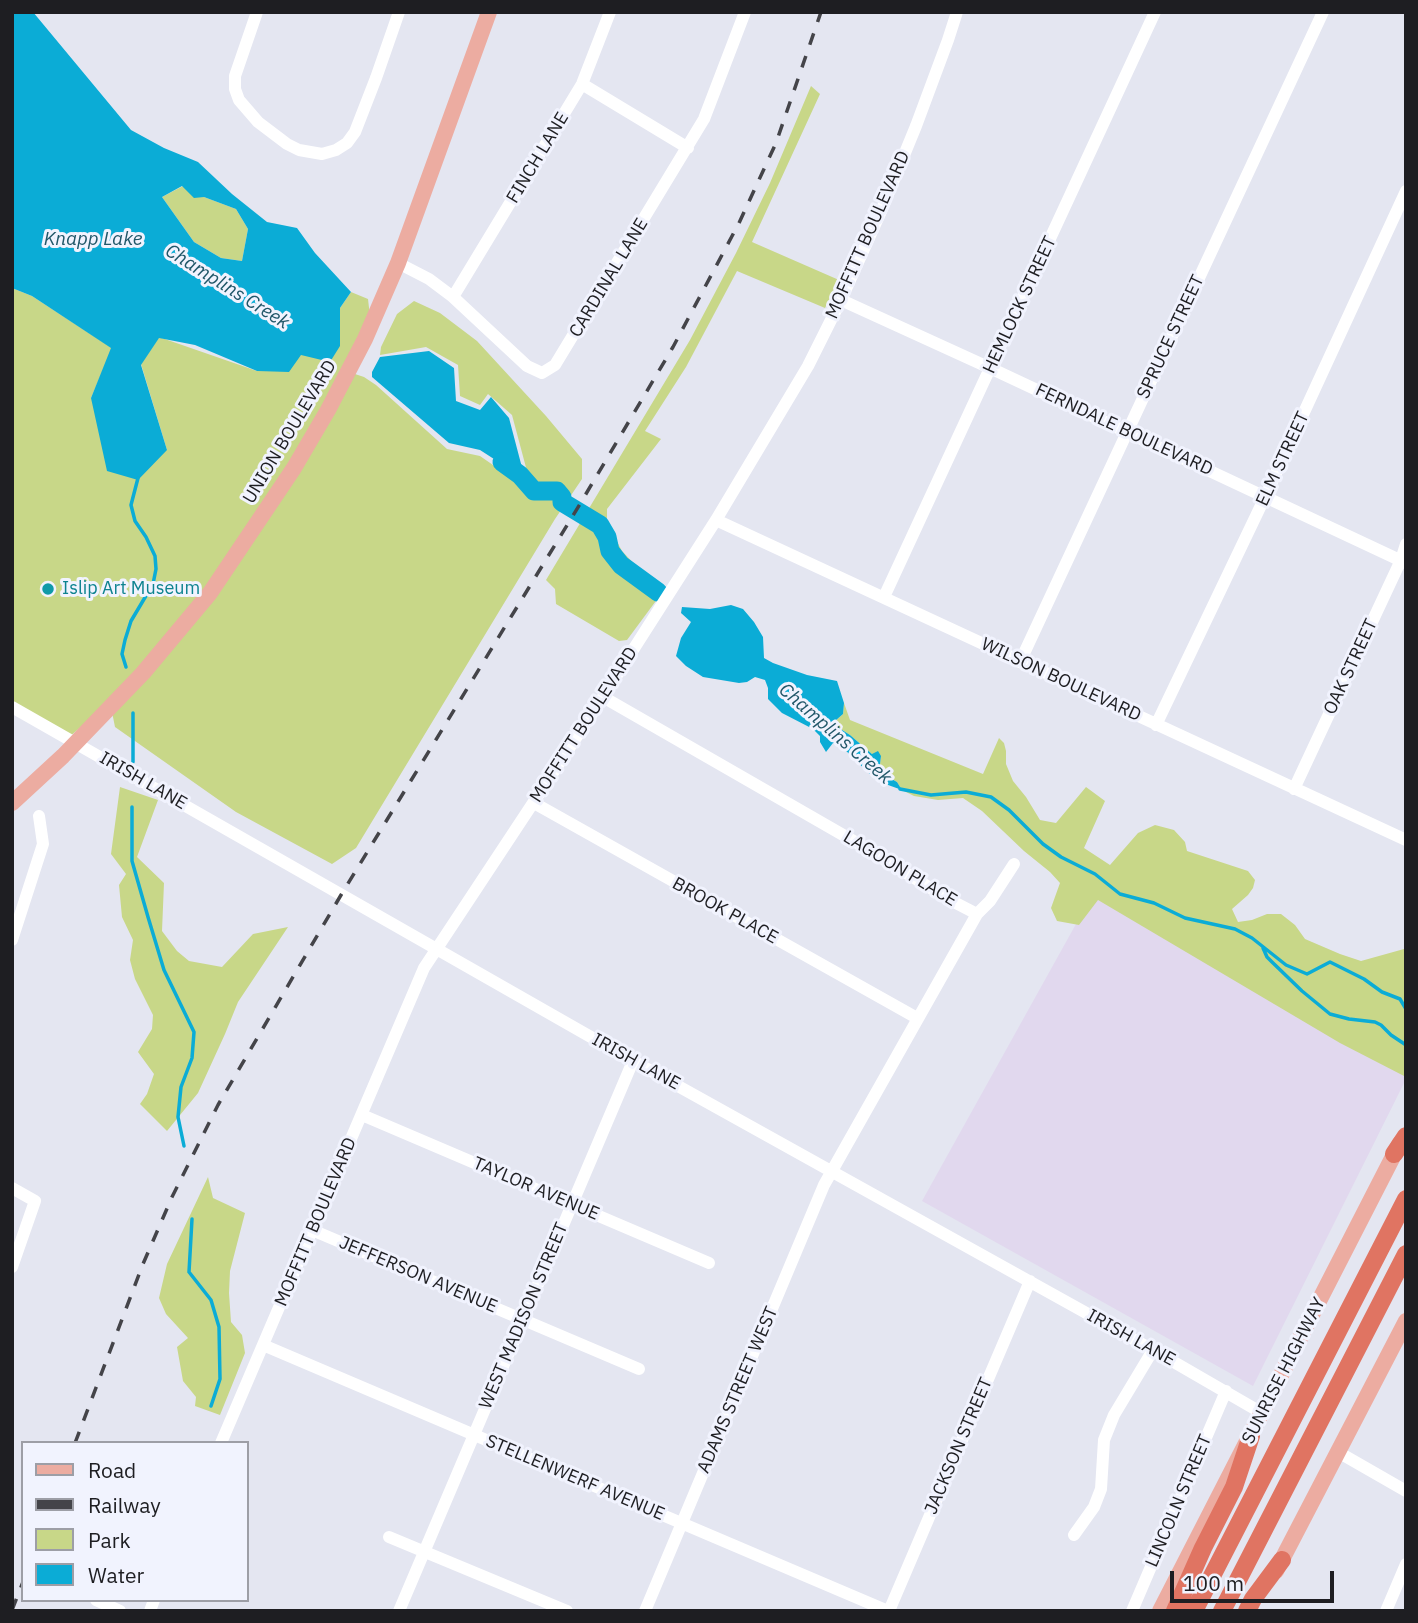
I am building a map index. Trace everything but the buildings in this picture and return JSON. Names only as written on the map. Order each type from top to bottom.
[{"type":"highway","points":[[1394,1154],[1406,1133]]},
{"type":"highway","name":"SUNRISE HIGHWAY","points":[[1194,1611],[1406,1199]]},
{"type":"highway","points":[[1222,1611],[1406,1254]]},
{"type":"highway","points":[[1175,1611],[1234,1487],[1251,1436]]},
{"type":"highway","points":[[1247,1611],[1282,1560]]},
{"type":"main road","name":"UNION BOULEVARD","points":[[12,803],[76,743],[154,661],[210,593],[294,468],[365,339],[398,263],[489,12]]},
{"type":"main road","name":"SUNRISE HIGHWAY","points":[[1160,1611],[1394,1154]]},
{"type":"main road","points":[[1256,1611],[1406,1321]]},
{"type":"street","points":[[257,12],[235,76],[235,89],[239,100],[258,122],[287,144],[299,150],[322,154],[336,150],[355,132],[399,12]]},
{"type":"street","name":"FINCH LANE","points":[[453,297],[582,84],[610,12]]},
{"type":"street","name":"CARDINAL LANE","points":[[398,263],[429,279],[453,297],[527,366],[542,373],[555,365],[704,119],[745,12]]},
{"type":"street","name":"MOFFITT BOULEVARD","points":[[222,1441],[424,968],[716,520],[808,366],[882,209],[916,126],[957,12]]},
{"type":"street","name":"HEMLOCK STREET","points":[[884,597],[1155,12]]},
{"type":"street","name":"SPRUCE STREET","points":[[1020,662],[1323,12]]},
{"type":"street","points":[[582,84],[688,148]]},
{"type":"street","name":"ELM STREET","points":[[1156,725],[1406,191]]},
{"type":"street","name":"FERNDALE BOULEVARD","points":[[841,300],[1403,561]]},
{"type":"street","name":"WILSON BOULEVARD","points":[[716,520],[1406,840]]},
{"type":"street","name":"OAK STREET","points":[[1294,789],[1403,561],[1406,544]]},
{"type":"street","name":"LAGOON PLACE","points":[[603,697],[977,914],[832,1170]]},
{"type":"street","name":"IRISH LANE","points":[[12,707],[633,1061],[1262,1413]]},
{"type":"street","name":"BROOK PLACE","points":[[534,803],[917,1018]]},
{"type":"street","points":[[12,940],[43,844],[39,816]]},
{"type":"street","points":[[977,914],[990,901],[1014,864]]},
{"type":"street","name":"WEST MADISON STREET","points":[[399,1611],[633,1061]]},
{"type":"street","name":"TAYLOR AVENUE","points":[[362,1115],[709,1263]]},
{"type":"street","name":"ADAMS STREET WEST","points":[[645,1611],[832,1170]]},
{"type":"street","points":[[12,1188],[35,1201],[12,1267]]},
{"type":"street","name":"JEFFERSON AVENUE","points":[[312,1230],[639,1369]]},
{"type":"street","name":"JACKSON STREET","points":[[888,1611],[1030,1281]]},
{"type":"street","name":"STELLENWERF AVENUE","points":[[263,1345],[888,1611]]},
{"type":"street","points":[[1074,1535],[1094,1507],[1101,1489],[1104,1440],[1114,1415],[1153,1350]]},
{"type":"street","name":"LINCOLN STREET","points":[[1132,1611],[1226,1391]]},
{"type":"street","points":[[1338,1452],[1406,1491]]},
{"type":"street","points":[[389,1537],[567,1611]]},
{"type":"street","points":[[1386,1611],[1406,1564]]},
{"type":"street","points":[[100,1602],[120,1611]]},
{"type":"shaded area","points":[[1096,888],[1406,1074],[1406,1079],[1253,1386],[922,1201]]},
{"type":"green space","points":[[811,86],[820,94],[752,242],[839,280],[825,308],[737,271],[686,367],[645,431],[661,439],[607,509],[607,523],[622,551],[664,590],[627,640],[619,641],[556,604],[555,589],[546,580],[690,340],[770,183]]},
{"type":"green space","points":[[183,186],[236,209],[248,229],[242,261],[221,258],[194,242],[162,197]]},
{"type":"green space","points":[[12,288],[32,296],[112,348],[91,398],[167,450],[141,364],[159,337],[257,371],[301,355],[340,346],[340,308],[351,292],[368,299],[371,325],[349,372],[376,385],[447,449],[480,456],[519,483],[528,475],[512,415],[488,394],[480,405],[460,396],[458,365],[426,347],[380,355],[381,347],[397,314],[414,301],[440,313],[477,341],[582,459],[582,479],[555,519],[356,848],[332,864],[236,812],[115,727],[110,702],[68,738],[12,706]]},
{"type":"green space","points":[[844,703],[850,720],[983,774],[999,738],[1004,743],[1006,764],[1013,781],[1040,820],[1056,823],[1086,787],[1105,801],[1084,848],[1110,865],[1138,833],[1155,825],[1174,830],[1185,842],[1187,851],[1248,871],[1255,880],[1248,895],[1232,909],[1238,922],[1267,914],[1281,914],[1295,925],[1305,939],[1361,961],[1406,950],[1406,1077],[1340,1043],[1098,900],[1079,925],[1057,921],[1051,908],[1060,883],[1050,872],[982,811],[963,798],[938,800],[914,796],[879,772],[881,756],[872,754],[836,726],[835,721],[843,714]]},
{"type":"green space","points":[[120,787],[158,800],[137,857],[164,883],[162,931],[177,951],[189,961],[222,967],[253,934],[288,927],[238,1002],[198,1093],[167,1131],[140,1104],[147,1094],[154,1074],[138,1052],[152,1029],[153,1015],[135,979],[130,960],[133,940],[122,917],[119,885],[126,874],[111,854]]},
{"type":"green space","points":[[208,1177],[213,1198],[245,1213],[230,1271],[229,1293],[231,1322],[242,1335],[245,1353],[220,1415],[195,1406],[196,1397],[183,1381],[177,1347],[188,1338],[166,1314],[159,1298],[167,1264]]},
{"type":"water","name":"Knapp Lake","points":[[12,12],[33,12],[131,130],[198,162],[267,222],[297,228],[315,253],[351,292],[340,308],[340,346],[330,362],[301,355],[289,372],[257,371],[195,345],[159,338],[141,365],[167,450],[138,480],[107,471],[91,398],[111,348],[32,296],[12,288]],"holes":[[[182,186],[194,198],[204,197],[236,209],[248,229],[242,261],[221,258],[194,242],[162,197]]]},
{"type":"water","points":[[429,351],[454,368],[456,401],[480,410],[491,397],[509,418],[525,479],[480,450],[449,443],[372,377],[380,357]]},
{"type":"water","points":[[731,605],[743,609],[754,622],[763,637],[764,658],[807,675],[837,681],[844,703],[843,714],[835,721],[836,726],[872,754],[878,751],[881,756],[879,772],[897,782],[902,790],[877,781],[840,745],[833,743],[826,752],[820,742],[820,736],[813,729],[782,713],[768,699],[765,680],[755,677],[739,683],[703,677],[676,656],[681,638],[691,622],[681,613],[682,607],[710,609]]},
{"type":"waterway","name":"Champlins Creek","points":[[502,462],[520,475],[534,491],[557,491],[562,502],[600,525],[607,537],[610,551],[621,565],[658,592]]},
{"type":"waterway","points":[[126,667],[122,654],[125,640],[131,621],[153,584],[156,569],[155,556],[135,521],[131,505],[138,478]]},
{"type":"waterway","points":[[133,713],[133,762]]},
{"type":"waterway","name":"Champlins Creek","points":[[900,789],[931,795],[966,792],[991,797],[1009,810],[1043,844],[1061,857],[1095,874],[1120,894],[1154,903],[1185,918],[1235,929],[1252,938],[1286,965],[1307,974],[1330,962],[1364,979],[1382,992],[1400,999],[1406,1009]]},
{"type":"waterway","points":[[132,807],[132,861],[164,970],[194,1032],[192,1058],[181,1087],[178,1117],[184,1146]]},
{"type":"waterway","points":[[1263,948],[1272,962],[1330,1014],[1375,1022],[1406,1045]]},
{"type":"waterway","points":[[192,1219],[189,1272],[211,1300],[219,1327],[220,1379],[211,1406]]},
{"type":"railway","points":[[76,1441],[143,1264],[172,1197],[218,1105],[341,895],[673,347],[739,223],[776,143],[821,12]]},
{"type":"railway","points":[[12,1610],[21,1587]]},
{"type":"place","name":"Islip Art Museum","points":[[48,589]]}]
